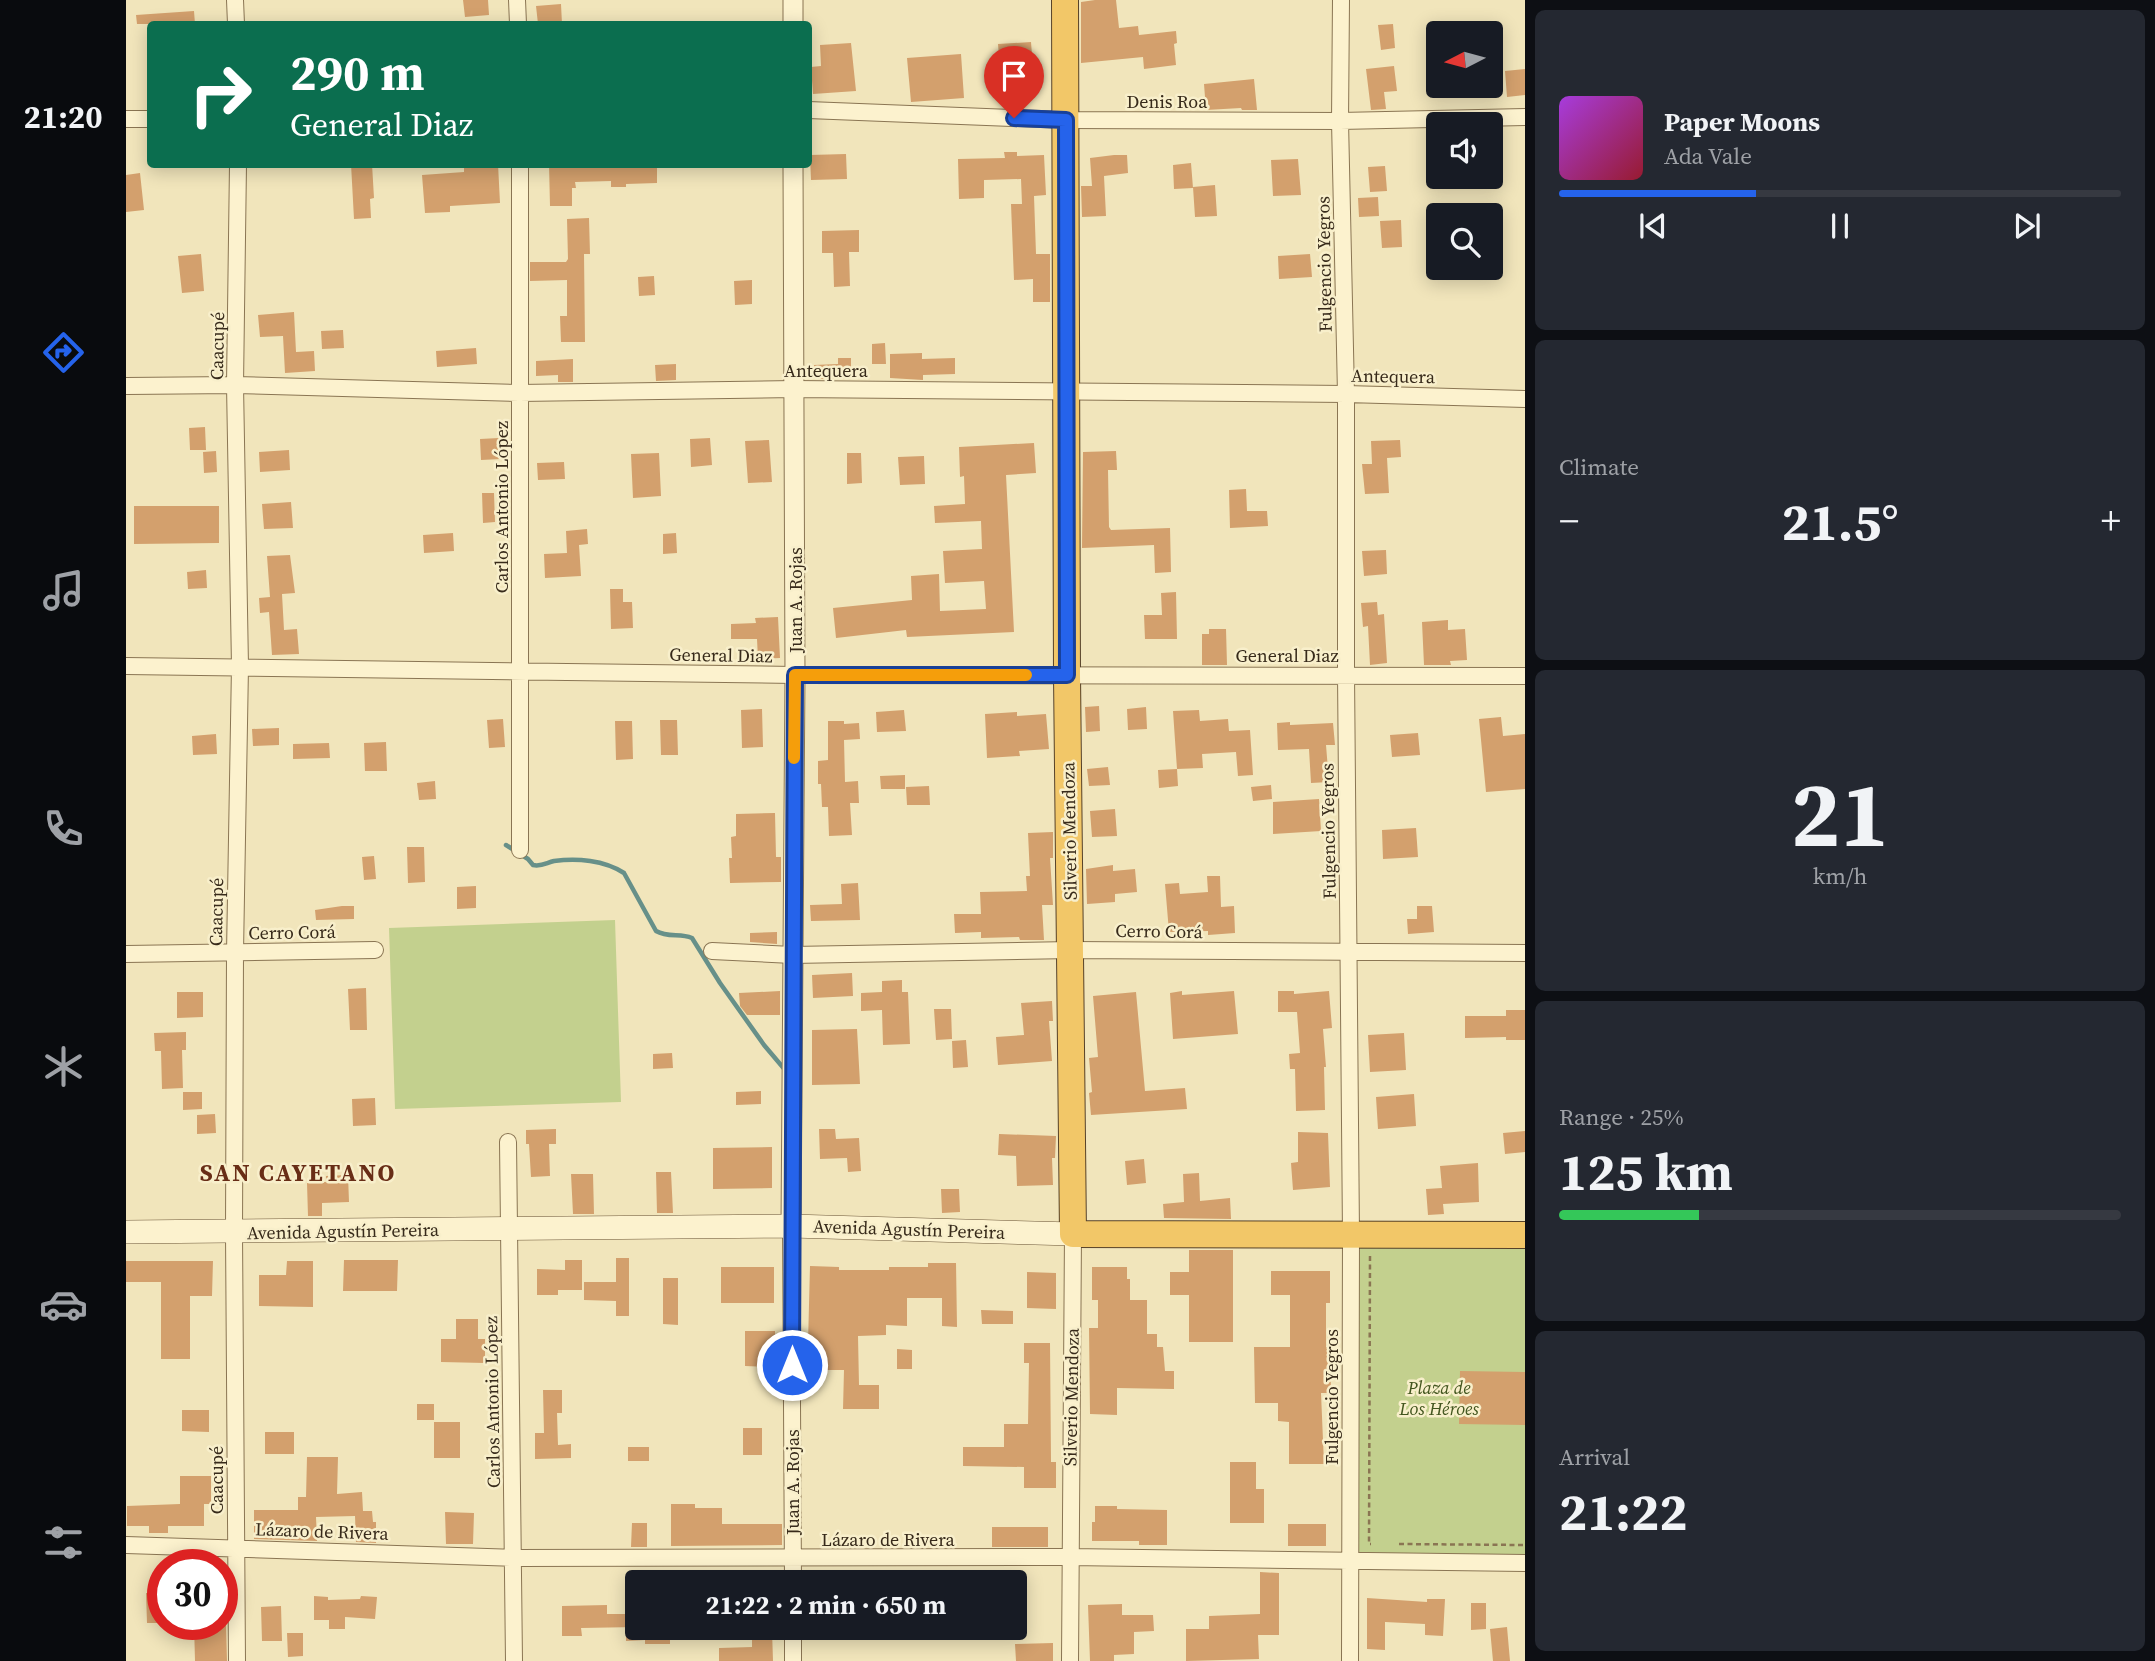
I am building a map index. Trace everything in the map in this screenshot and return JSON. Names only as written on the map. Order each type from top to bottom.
[{"type":"highway","name":"Silverio Mendoza","points":[[1065,0],[1067,675],[1073,1234]]},
{"type":"highway","name":"Avenida Agustín Pereira","points":[[1073,1234],[1525,1235]]},
{"type":"main road","name":"Avenida Agustín Pereira","points":[[126,1232],[791,1226],[1073,1234]]},
{"type":"street","points":[[235,0],[236,21]]},
{"type":"street","points":[[517,0],[518,21]]},
{"type":"street","points":[[793,0],[793,21]]},
{"type":"street","name":"Fulgencio Yegros","points":[[1341,0],[1351,1234],[1350,1661]]},
{"type":"street","name":"Denis Roa","points":[[812,110],[1066,120],[1340,121],[1525,117]]},
{"type":"street","points":[[126,119],[147,119]]},
{"type":"street","name":"Caacupé","points":[[237,1661],[234,953],[240,666],[235,385],[238,168]]},
{"type":"street","name":"Carlos Antonio López","points":[[520,168],[520,850]]},
{"type":"street","name":"Juan A. Rojas","points":[[793,168],[793,1570]]},
{"type":"street","name":"Antequera","points":[[126,386],[235,385],[519,393],[794,389],[1525,398]]},
{"type":"street","name":"General Diaz","points":[[126,666],[795,675],[1525,676]]},
{"type":"street","name":"Cerro Corá","points":[[126,954],[375,950]]},
{"type":"street","name":"Cerro Corá","points":[[712,951],[792,955],[1072,950],[1525,953]]},
{"type":"street","name":"Carlos Antonio López","points":[[508,1142],[514,1661]]},
{"type":"street","name":"Silverio Mendoza","points":[[1070,1661],[1073,1234]]},
{"type":"street","name":"Lázaro de Rivera","points":[[126,1545],[514,1558],[1069,1557],[1525,1563]]},
{"type":"street","points":[[793,1640],[793,1661]]},
{"type":"path","points":[[1370,1252],[1368,1544],[1382,1544]]},
{"type":"path","points":[[1395,1544],[1525,1545]]},
{"type":"green space","points":[[615,920],[621,1102],[395,1109],[389,928]]},
{"type":"green space","name":"Plaza de Los Héroes","points":[[1353,1237],[1525,1238],[1525,1560],[1352,1557]]},
{"type":"building","points":[[463,0],[488,0],[489,15],[465,17]]},
{"type":"building","points":[[1116,0],[1119,28],[1138,26],[1139,35],[1176,31],[1176,65],[1144,69],[1143,57],[1081,63],[1081,2]]},
{"type":"building","points":[[561,4],[562,21],[538,21],[536,6]]},
{"type":"building","points":[[194,11],[195,21],[147,21],[147,24],[137,24],[136,15]]},
{"type":"building","points":[[1393,24],[1395,48],[1381,50],[1378,25]]},
{"type":"building","points":[[1031,42],[1035,93],[1002,95],[998,44]]},
{"type":"building","points":[[851,43],[856,91],[813,94],[812,67],[821,66],[820,45]]},
{"type":"building","points":[[961,54],[964,98],[911,102],[907,58]]},
{"type":"building","points":[[1394,66],[1397,91],[1384,92],[1386,109],[1371,110],[1366,69]]},
{"type":"building","points":[[1525,69],[1525,95],[1507,97],[1505,71]]},
{"type":"building","points":[[1254,79],[1257,110],[1206,110],[1204,84]]},
{"type":"building","points":[[1004,152],[1017,152],[1017,156],[1044,155],[1046,195],[1034,196],[1036,254],[1050,254],[1050,302],[1033,302],[1033,279],[1014,280],[1011,204],[1022,204],[1021,179],[984,180],[984,198],[959,199],[958,159],[1005,158]]},
{"type":"building","points":[[846,154],[847,179],[811,180],[812,155]]},
{"type":"building","points":[[1127,155],[1128,173],[1104,176],[1106,216],[1082,217],[1081,186],[1092,186],[1090,158]]},
{"type":"building","points":[[1298,159],[1301,195],[1273,196],[1271,160]]},
{"type":"building","points":[[1191,163],[1193,188],[1174,189],[1173,165]]},
{"type":"building","points":[[1385,166],[1387,191],[1370,192],[1368,167]]},
{"type":"building","points":[[351,168],[372,168],[374,198],[370,199],[371,218],[354,219]]},
{"type":"building","points":[[464,168],[498,168],[500,203],[450,206],[450,212],[425,213],[422,175],[464,172]]},
{"type":"building","points":[[549,168],[657,168],[657,183],[611,187],[611,181],[575,182],[576,188],[572,188],[572,206],[550,206]]},
{"type":"building","points":[[140,173],[144,210],[126,212],[126,175]]},
{"type":"building","points":[[1215,185],[1217,216],[1195,217],[1193,187]]},
{"type":"building","points":[[1378,197],[1379,216],[1359,217],[1358,198]]},
{"type":"building","points":[[589,218],[590,254],[584,254],[585,342],[561,342],[560,316],[567,316],[567,280],[530,281],[530,262],[566,262],[567,219]]},
{"type":"building","points":[[1401,220],[1402,247],[1382,248],[1380,221]]},
{"type":"building","points":[[859,230],[859,252],[849,252],[850,286],[834,287],[833,253],[822,253],[822,231]]},
{"type":"building","points":[[201,254],[204,291],[182,293],[178,256]]},
{"type":"building","points":[[1310,254],[1312,277],[1279,279],[1278,256]]},
{"type":"building","points":[[654,276],[655,295],[639,296],[638,277]]},
{"type":"building","points":[[752,280],[752,304],[735,305],[734,281]]},
{"type":"building","points":[[294,312],[296,352],[314,351],[315,371],[285,373],[283,336],[260,337],[258,315]]},
{"type":"building","points":[[343,330],[344,348],[322,349],[321,331]]},
{"type":"building","points":[[885,343],[886,364],[872,364],[872,344]]},
{"type":"building","points":[[476,348],[477,364],[437,367],[436,351]]},
{"type":"building","points":[[922,353],[922,359],[955,358],[955,374],[923,375],[923,380],[890,378],[890,354]]},
{"type":"building","points":[[838,358],[851,358],[851,379],[815,379],[814,365],[838,364]]},
{"type":"building","points":[[573,359],[573,382],[558,382],[558,375],[536,376],[536,361]]},
{"type":"building","points":[[676,364],[676,380],[656,381],[655,365]]},
{"type":"building","points":[[205,427],[206,450],[190,450],[189,428]]},
{"type":"building","points":[[499,438],[501,459],[481,460],[480,439]]},
{"type":"building","points":[[710,438],[712,465],[691,467],[690,439]]},
{"type":"building","points":[[769,440],[772,482],[748,483],[745,441]]},
{"type":"building","points":[[1400,440],[1401,457],[1387,458],[1389,493],[1365,494],[1362,464],[1372,464],[1371,441]]},
{"type":"building","points":[[1034,443],[1036,473],[1006,475],[1014,632],[907,637],[906,630],[836,638],[833,608],[912,600],[911,576],[939,574],[940,611],[986,609],[984,581],[945,583],[943,551],[982,549],[981,521],[935,523],[934,506],[965,504],[964,476],[960,477],[959,447]]},
{"type":"building","points":[[289,450],[290,470],[260,472],[259,452]]},
{"type":"building","points":[[216,451],[217,472],[204,473],[203,452]]},
{"type":"building","points":[[1116,451],[1117,470],[1108,470],[1109,527],[1111,530],[1170,528],[1171,572],[1155,573],[1154,545],[1082,548],[1083,452]]},
{"type":"building","points":[[659,453],[661,496],[633,498],[631,454]]},
{"type":"building","points":[[847,453],[861,453],[862,483],[847,484]]},
{"type":"building","points":[[924,456],[925,484],[900,485],[898,457]]},
{"type":"building","points":[[564,462],[565,479],[538,480],[537,463]]},
{"type":"building","points":[[1246,489],[1247,511],[1267,511],[1268,526],[1230,528],[1229,490]]},
{"type":"building","points":[[482,493],[494,493],[495,522],[483,523]]},
{"type":"building","points":[[291,502],[293,528],[264,529],[262,504]]},
{"type":"building","points":[[134,506],[219,506],[219,543],[134,544]]},
{"type":"building","points":[[587,529],[588,544],[579,545],[581,576],[545,578],[544,554],[567,553],[566,531]]},
{"type":"building","points":[[453,533],[454,551],[424,553],[423,535]]},
{"type":"building","points":[[676,533],[677,553],[663,554],[663,534]]},
{"type":"building","points":[[1386,550],[1387,574],[1364,576],[1362,551]]},
{"type":"building","points":[[290,555],[295,593],[282,594],[284,630],[297,629],[299,654],[272,655],[269,612],[260,613],[259,598],[270,597],[267,556]]},
{"type":"building","points":[[206,570],[207,588],[188,589],[187,572]]},
{"type":"building","points":[[610,589],[623,589],[623,602],[632,602],[633,628],[611,629]]},
{"type":"building","points":[[1176,592],[1177,639],[1145,639],[1144,615],[1162,615],[1161,593]]},
{"type":"building","points":[[1377,602],[1378,615],[1384,614],[1387,663],[1370,665],[1368,626],[1363,627],[1361,603]]},
{"type":"building","points":[[778,617],[780,658],[758,659],[757,639],[731,639],[731,624],[756,623],[755,618]]},
{"type":"building","points":[[1448,620],[1448,630],[1465,629],[1467,660],[1450,661],[1451,665],[1424,665],[1422,622]]},
{"type":"building","points":[[1209,629],[1226,629],[1227,665],[1202,665],[1202,634],[1209,634]]},
{"type":"building","points":[[1099,706],[1100,731],[1086,732],[1085,707]]},
{"type":"building","points":[[1146,707],[1147,729],[1128,730],[1127,709]]},
{"type":"building","points":[[762,709],[763,747],[742,748],[741,710]]},
{"type":"building","points":[[904,710],[906,731],[877,732],[876,712]]},
{"type":"building","points":[[1199,710],[1200,721],[1228,719],[1229,731],[1250,730],[1253,775],[1238,776],[1236,752],[1202,754],[1203,768],[1177,769],[1173,711]]},
{"type":"building","points":[[1017,712],[1017,716],[1046,714],[1049,749],[1019,751],[1020,756],[987,758],[985,714]]},
{"type":"building","points":[[1501,717],[1503,736],[1525,734],[1525,789],[1486,792],[1479,719]]},
{"type":"building","points":[[503,719],[505,747],[489,748],[487,720]]},
{"type":"building","points":[[660,720],[677,720],[678,755],[661,755]]},
{"type":"building","points":[[615,721],[632,721],[633,759],[616,760]]},
{"type":"building","points":[[828,721],[859,723],[860,739],[844,740],[845,782],[858,781],[859,803],[850,803],[852,835],[829,836],[828,807],[822,807],[818,761],[828,760]]},
{"type":"building","points":[[1290,722],[1290,725],[1333,723],[1335,745],[1326,745],[1329,782],[1311,783],[1309,749],[1278,750],[1277,723]]},
{"type":"building","points":[[279,728],[279,745],[253,746],[252,729]]},
{"type":"building","points":[[1418,733],[1420,755],[1392,757],[1390,735]]},
{"type":"building","points":[[216,734],[217,754],[193,755],[192,736]]},
{"type":"building","points":[[386,742],[387,771],[365,771],[364,743]]},
{"type":"building","points":[[329,743],[330,758],[293,759],[293,744]]},
{"type":"building","points":[[1108,767],[1110,785],[1089,786],[1087,769]]},
{"type":"building","points":[[1177,769],[1178,786],[1159,788],[1158,770]]},
{"type":"building","points":[[905,775],[905,789],[881,789],[880,776]]},
{"type":"building","points":[[435,781],[436,799],[419,800],[417,783]]},
{"type":"building","points":[[1271,785],[1272,799],[1253,801],[1251,787]]},
{"type":"building","points":[[929,786],[930,805],[907,805],[906,787]]},
{"type":"building","points":[[1319,799],[1321,831],[1273,834],[1273,802]]},
{"type":"building","points":[[1115,809],[1117,836],[1092,837],[1090,811]]},
{"type":"building","points":[[775,813],[776,857],[781,857],[781,882],[730,883],[729,858],[732,858],[731,837],[736,836],[736,814]]},
{"type":"building","points":[[1416,828],[1418,857],[1383,859],[1382,830]]},
{"type":"building","points":[[1053,832],[1053,858],[1050,858],[1053,905],[1042,905],[1044,940],[1020,940],[1019,937],[981,938],[981,932],[955,933],[954,914],[981,914],[980,892],[1027,891],[1026,876],[1030,876],[1028,833]]},
{"type":"building","points":[[407,847],[424,847],[425,882],[408,883]]},
{"type":"building","points":[[374,856],[376,879],[364,880],[362,857]]},
{"type":"building","points":[[1113,865],[1113,871],[1135,869],[1137,892],[1115,894],[1115,902],[1087,904],[1086,869]]},
{"type":"building","points":[[1207,876],[1220,876],[1221,907],[1234,906],[1235,933],[1208,935],[1208,931],[1169,932],[1165,884],[1179,883],[1180,894],[1208,892]]},
{"type":"building","points":[[858,883],[860,920],[811,921],[810,905],[842,904],[841,884]]},
{"type":"building","points":[[476,886],[476,908],[457,909],[457,887]]},
{"type":"building","points":[[354,906],[354,919],[316,920],[315,910]]},
{"type":"building","points":[[1417,906],[1432,906],[1434,932],[1408,934],[1407,919],[1417,919]]},
{"type":"building","points":[[777,932],[777,944],[750,942],[750,933]]},
{"type":"building","points":[[852,973],[853,996],[813,998],[812,975]]},
{"type":"building","points":[[902,980],[902,992],[908,992],[910,1044],[883,1045],[882,1010],[861,1011],[861,993],[882,992],[882,981]]},
{"type":"building","points":[[366,988],[367,1030],[350,1030],[348,989]]},
{"type":"building","points":[[780,991],[780,1015],[747,1015],[740,1006],[739,993]]},
{"type":"building","points":[[1182,991],[1182,995],[1234,991],[1238,1034],[1173,1039],[1170,993]]},
{"type":"building","points":[[1278,991],[1294,991],[1294,994],[1329,991],[1332,1028],[1323,1029],[1325,1110],[1296,1111],[1295,1069],[1290,1069],[1289,1054],[1300,1053],[1297,1012],[1278,1012]]},
{"type":"building","points":[[177,992],[203,992],[203,1017],[177,1018]]},
{"type":"building","points":[[1136,992],[1145,1091],[1185,1088],[1187,1109],[1091,1115],[1089,1058],[1098,1057],[1093,996]]},
{"type":"building","points":[[1052,1001],[1053,1021],[1049,1021],[1052,1061],[998,1065],[996,1037],[1024,1035],[1021,1003]]},
{"type":"building","points":[[934,1009],[951,1009],[952,1039],[936,1040]]},
{"type":"building","points":[[1506,1010],[1525,1010],[1525,1040],[1506,1040],[1506,1037],[1465,1038],[1465,1016],[1506,1016]]},
{"type":"building","points":[[857,1029],[860,1084],[812,1085],[812,1030]]},
{"type":"building","points":[[186,1032],[186,1050],[182,1050],[183,1088],[162,1089],[161,1051],[155,1051],[154,1033]]},
{"type":"building","points":[[1404,1033],[1406,1070],[1370,1072],[1368,1035]]},
{"type":"building","points":[[966,1040],[968,1067],[953,1068],[952,1041]]},
{"type":"building","points":[[672,1053],[673,1068],[653,1069],[653,1054]]},
{"type":"building","points":[[761,1091],[761,1104],[736,1105],[736,1092]]},
{"type":"building","points":[[183,1092],[202,1092],[202,1109],[183,1110]]},
{"type":"building","points":[[1414,1094],[1416,1126],[1378,1129],[1376,1097]]},
{"type":"building","points":[[375,1098],[376,1125],[353,1126],[352,1099]]},
{"type":"building","points":[[215,1114],[216,1133],[197,1134],[197,1115]]},
{"type":"building","points":[[556,1129],[556,1144],[549,1144],[550,1176],[531,1177],[526,1130]]},
{"type":"building","points":[[819,1129],[835,1129],[836,1139],[859,1138],[861,1171],[848,1172],[847,1158],[820,1159]]},
{"type":"building","points":[[1525,1131],[1525,1152],[1505,1154],[1503,1133]]},
{"type":"building","points":[[1298,1132],[1328,1133],[1330,1187],[1293,1190],[1291,1163],[1298,1162]]},
{"type":"building","points":[[999,1134],[1056,1136],[1055,1158],[1052,1158],[1053,1185],[1017,1186],[1016,1156],[998,1155]]},
{"type":"building","points":[[772,1147],[772,1188],[713,1189],[713,1148]]},
{"type":"building","points":[[1144,1159],[1146,1183],[1127,1185],[1125,1161]]},
{"type":"building","points":[[1478,1163],[1479,1202],[1443,1204],[1444,1214],[1428,1215],[1426,1189],[1442,1188],[1440,1166]]},
{"type":"building","points":[[656,1172],[671,1172],[673,1213],[657,1213]]},
{"type":"building","points":[[1199,1173],[1200,1201],[1230,1198],[1231,1219],[1164,1218],[1163,1204],[1184,1202],[1183,1174]]},
{"type":"building","points":[[571,1174],[593,1174],[594,1214],[573,1214]]},
{"type":"building","points":[[348,1175],[349,1202],[322,1203],[322,1216],[308,1216],[307,1183],[326,1182],[326,1176]]},
{"type":"building","points":[[941,1189],[959,1189],[960,1212],[942,1213]]},
{"type":"building","points":[[1189,1250],[1233,1250],[1233,1342],[1189,1342],[1189,1295],[1170,1295],[1170,1272],[1189,1272]]},
{"type":"building","points":[[616,1258],[629,1258],[629,1316],[616,1316],[616,1301],[584,1300],[584,1282],[616,1282]]},
{"type":"building","points":[[344,1260],[398,1260],[397,1291],[343,1291]]},
{"type":"building","points":[[565,1260],[582,1260],[582,1290],[558,1290],[558,1295],[537,1295],[537,1269],[565,1270]]},
{"type":"building","points":[[126,1261],[213,1261],[212,1296],[190,1296],[190,1359],[161,1359],[161,1282],[126,1282]]},
{"type":"building","points":[[287,1261],[313,1261],[313,1307],[259,1306],[259,1275],[286,1275]]},
{"type":"building","points":[[928,1263],[956,1263],[957,1327],[942,1326],[942,1298],[907,1298],[907,1326],[886,1325],[886,1335],[858,1336],[859,1385],[879,1385],[879,1409],[843,1409],[844,1370],[810,1370],[810,1366],[802,1367],[802,1344],[808,1344],[810,1266],[839,1267],[839,1270],[889,1270],[889,1267],[928,1267]]},
{"type":"building","points":[[721,1267],[774,1267],[774,1303],[721,1303]]},
{"type":"building","points":[[1092,1267],[1127,1267],[1130,1300],[1147,1300],[1147,1334],[1157,1334],[1157,1347],[1163,1347],[1165,1371],[1174,1371],[1174,1389],[1117,1388],[1117,1415],[1090,1414],[1089,1328],[1098,1328],[1098,1300],[1092,1300]]},
{"type":"building","points":[[1271,1271],[1330,1271],[1330,1303],[1326,1303],[1326,1347],[1330,1347],[1331,1393],[1321,1393],[1324,1464],[1289,1464],[1289,1422],[1278,1421],[1278,1403],[1255,1403],[1254,1347],[1290,1347],[1290,1295],[1271,1295]]},
{"type":"building","points":[[1027,1272],[1056,1273],[1056,1309],[1027,1308]]},
{"type":"building","points":[[663,1278],[678,1278],[678,1325],[663,1324]]},
{"type":"building","points":[[981,1310],[1013,1311],[1013,1324],[982,1324]]},
{"type":"building","points":[[456,1319],[478,1319],[478,1339],[485,1339],[485,1363],[441,1362],[441,1339],[456,1339]]},
{"type":"building","points":[[745,1331],[775,1331],[775,1367],[745,1366]]},
{"type":"building","points":[[1024,1343],[1050,1343],[1051,1462],[1056,1462],[1056,1488],[1024,1488],[1024,1467],[963,1466],[963,1447],[1004,1447],[1004,1424],[1028,1424],[1029,1363],[1024,1363]]},
{"type":"building","points":[[897,1349],[912,1350],[912,1369],[897,1369]]},
{"type":"building","points":[[1460,1371],[1525,1372],[1525,1425],[1459,1424]]},
{"type":"building","points":[[543,1390],[562,1390],[562,1413],[557,1413],[558,1445],[571,1444],[571,1458],[535,1459],[535,1433],[544,1433]]},
{"type":"building","points":[[417,1404],[434,1404],[434,1420],[417,1420]]},
{"type":"building","points":[[182,1410],[209,1410],[209,1432],[182,1431]]},
{"type":"building","points":[[434,1422],[460,1422],[460,1458],[434,1458]]},
{"type":"building","points":[[743,1428],[762,1428],[762,1455],[743,1455]]},
{"type":"building","points":[[265,1432],[294,1432],[294,1454],[265,1454]]},
{"type":"building","points":[[628,1447],[649,1447],[649,1461],[628,1461]]},
{"type":"building","points":[[307,1457],[338,1457],[337,1494],[362,1492],[363,1511],[372,1511],[373,1522],[376,1522],[376,1543],[356,1542],[355,1516],[316,1517],[317,1541],[254,1539],[254,1510],[298,1510],[298,1497],[306,1497]]},
{"type":"building","points":[[1230,1462],[1256,1462],[1256,1489],[1264,1489],[1264,1523],[1230,1523]]},
{"type":"building","points":[[180,1476],[211,1476],[211,1504],[204,1504],[204,1526],[168,1526],[168,1533],[149,1533],[149,1526],[127,1526],[127,1506],[180,1504]]},
{"type":"building","points":[[671,1504],[695,1504],[695,1508],[722,1508],[722,1524],[782,1524],[782,1545],[671,1546]]},
{"type":"building","points":[[1095,1506],[1167,1510],[1167,1545],[1139,1545],[1139,1541],[1092,1541]]},
{"type":"building","points":[[445,1512],[474,1513],[473,1544],[446,1544]]},
{"type":"building","points":[[632,1523],[647,1523],[647,1547],[631,1547]]},
{"type":"building","points":[[1288,1524],[1326,1524],[1326,1546],[1288,1546]]},
{"type":"building","points":[[992,1527],[1048,1527],[1048,1547],[992,1547]]},
{"type":"building","points":[[1260,1572],[1279,1573],[1279,1635],[1258,1635],[1259,1659],[1186,1661],[1186,1629],[1209,1629],[1209,1616],[1260,1614]]},
{"type":"building","points":[[314,1596],[328,1597],[328,1600],[377,1597],[375,1619],[345,1617],[345,1629],[329,1629],[329,1620],[314,1620]]},
{"type":"building","points":[[1367,1598],[1427,1602],[1427,1599],[1445,1599],[1443,1636],[1425,1635],[1425,1624],[1385,1622],[1385,1650],[1367,1649]]},
{"type":"building","points":[[1471,1603],[1486,1603],[1486,1629],[1471,1630]]},
{"type":"building","points":[[1122,1604],[1122,1615],[1153,1615],[1154,1631],[1134,1632],[1134,1654],[1114,1655],[1114,1661],[1090,1661],[1088,1605]]},
{"type":"building","points":[[607,1605],[607,1614],[625,1614],[625,1627],[581,1628],[582,1636],[562,1636],[562,1606]]},
{"type":"building","points":[[281,1606],[282,1641],[262,1641],[261,1607]]},
{"type":"building","points":[[1507,1627],[1510,1661],[1493,1661],[1490,1629]]},
{"type":"building","points":[[287,1633],[303,1633],[303,1656],[288,1657]]},
{"type":"building","points":[[194,1640],[226,1640],[227,1661],[195,1661]]},
{"type":"building","points":[[645,1640],[670,1640],[670,1644],[645,1644]]},
{"type":"building","points":[[752,1640],[772,1640],[773,1661],[719,1661],[719,1648],[752,1647]]},
{"type":"building","points":[[1053,1643],[1053,1661],[1016,1661],[1015,1644]]},
{"type":"waterway","points":[[506,845],[533,865],[581,860],[608,865],[624,873],[656,931],[692,938],[720,983],[786,1071]]},
{"type":"slow traffic","points":[[794,758],[795,675],[1026,675]]},
{"type":"district","name":"SAN CAYETANO","points":[[298,1172]]},
{"type":"route","points":[[792,1365],[795,675],[1067,675],[1066,120],[1014,118]]}]
